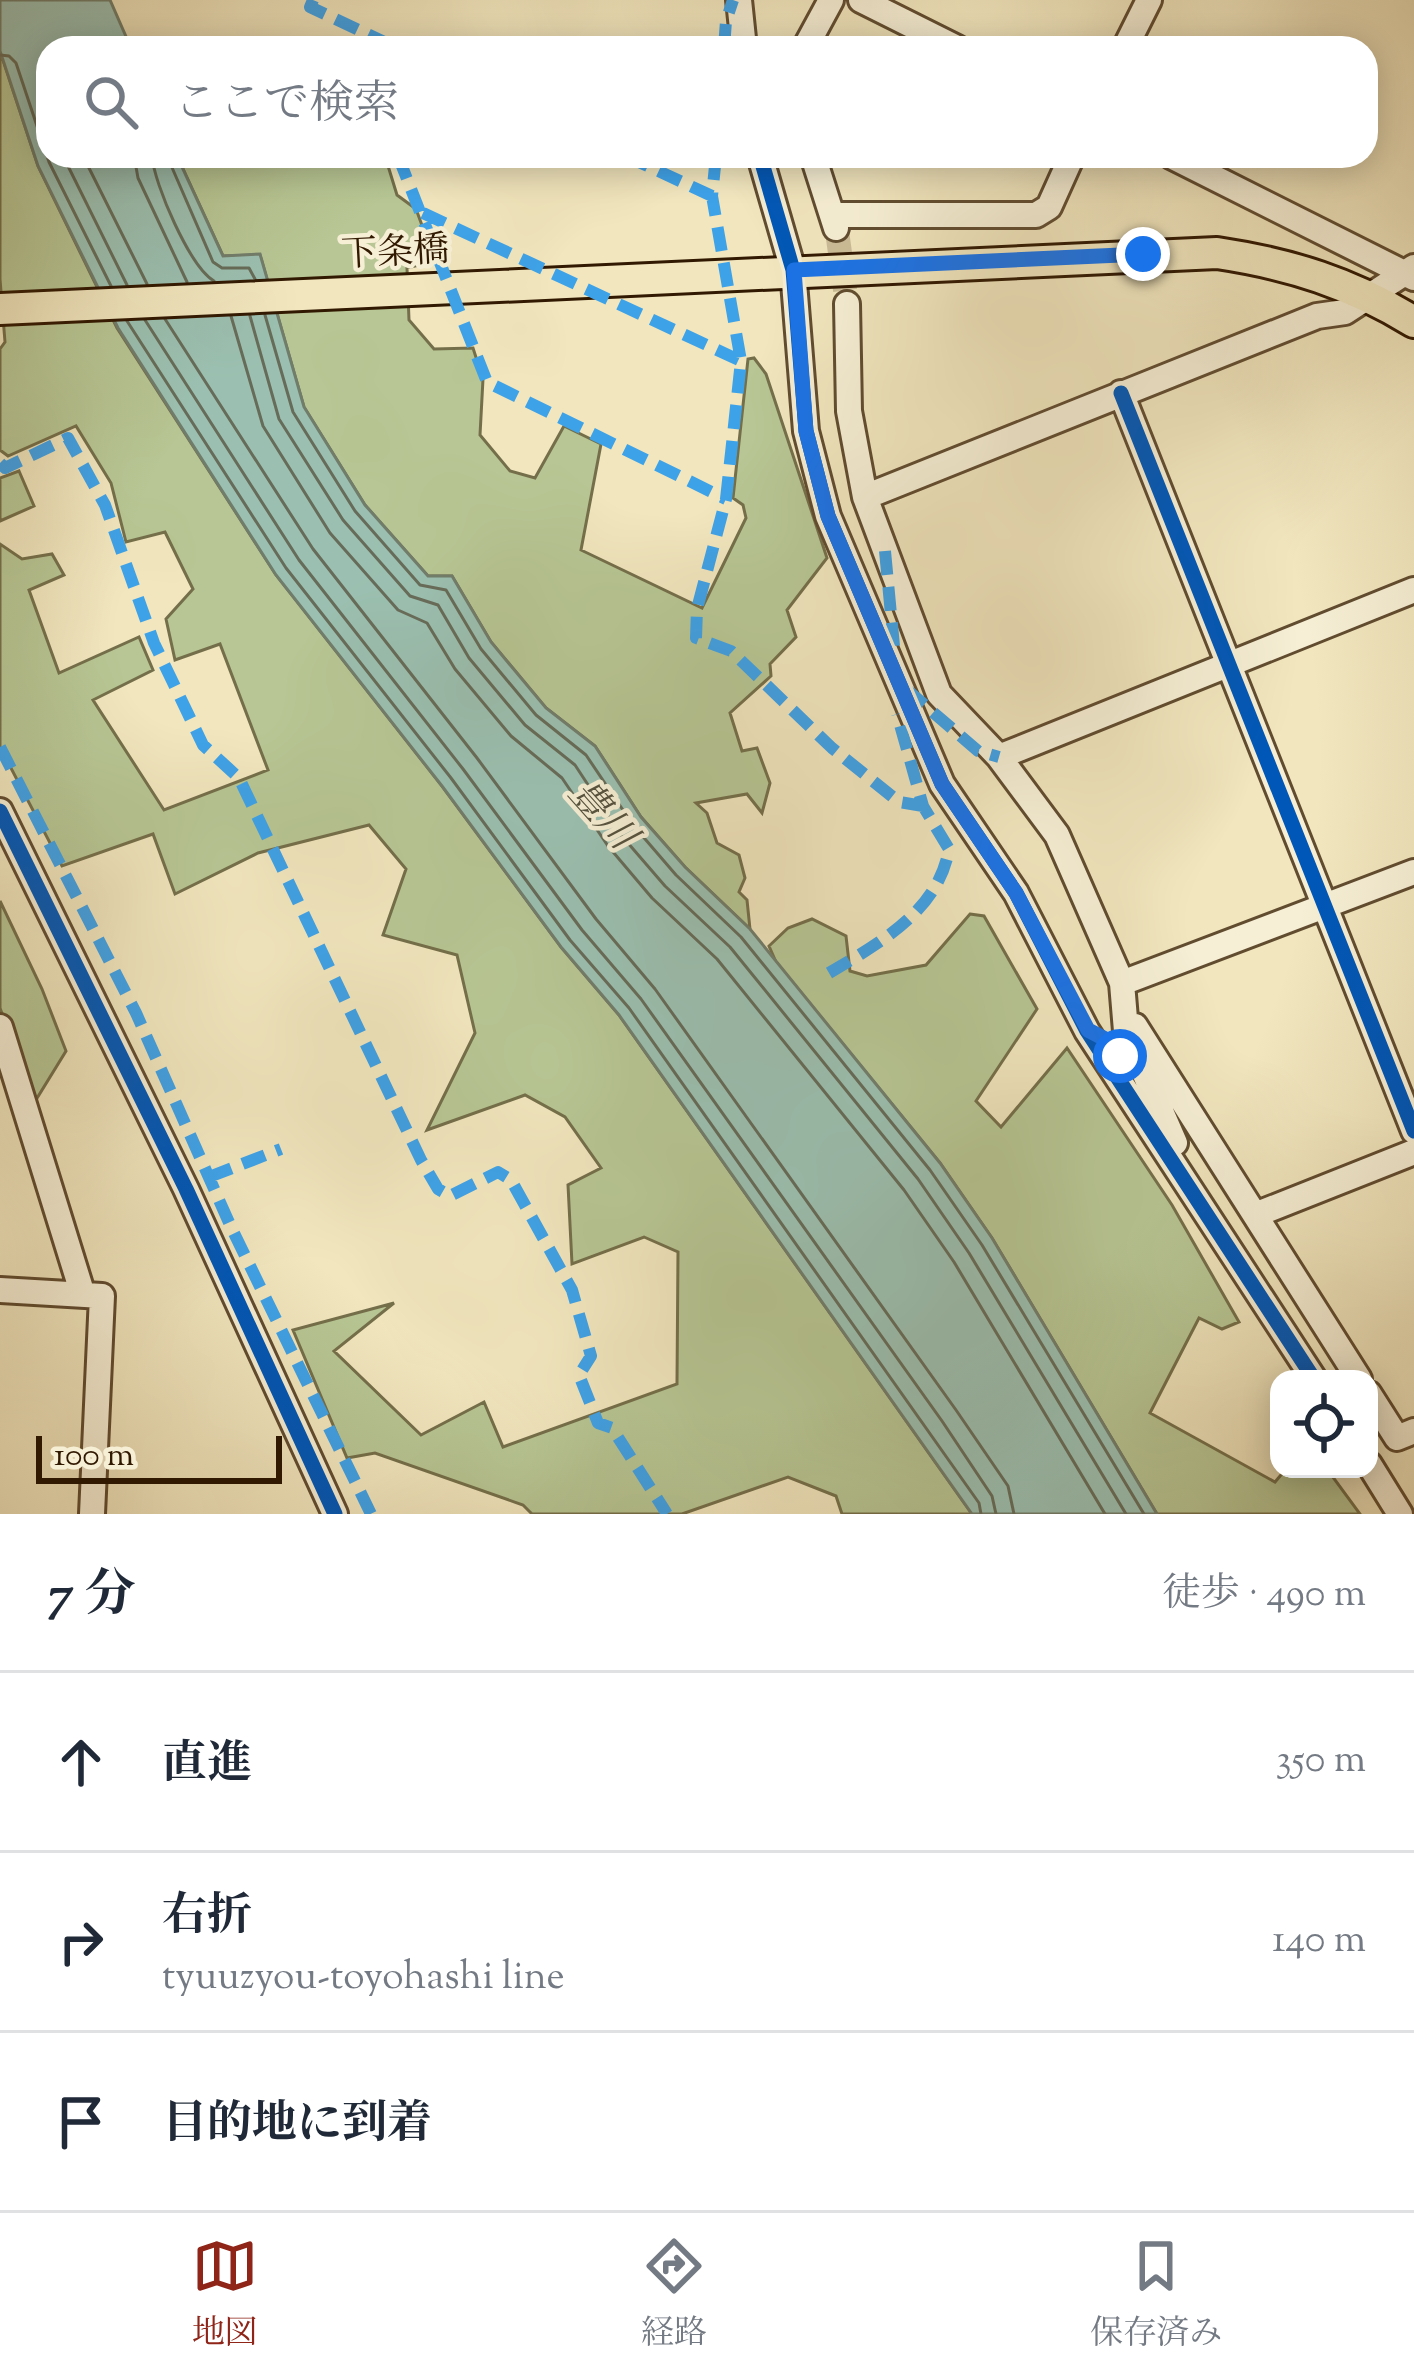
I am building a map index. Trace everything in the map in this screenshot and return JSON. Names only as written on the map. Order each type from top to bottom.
[{"type":"main road","name":"下条橋","points":[[0,309],[1217,254],[1270,261],[1321,275],[1374,297],[1414,322]]},
{"type":"street","points":[[739,0],[743,36]]},
{"type":"street","points":[[811,36],[830,0]]},
{"type":"street","points":[[861,0],[933,36]]},
{"type":"street","points":[[1131,36],[1149,0]]},
{"type":"street","points":[[764,168],[794,270],[806,431],[828,516],[942,784],[1016,893],[1088,1030],[1308,1370]]},
{"type":"street","points":[[817,168],[836,223],[1036,215],[1048,207],[1066,168]]},
{"type":"street","points":[[1197,168],[1411,273]]},
{"type":"street","points":[[865,497],[1317,316],[1345,312],[1411,273]]},
{"type":"street","points":[[848,304],[849,412],[865,497],[939,694],[999,757],[1057,836],[1122,993],[1228,1173],[1353,1370]]},
{"type":"street","points":[[1121,393],[1414,1131]]},
{"type":"street","points":[[999,757],[1414,590]]},
{"type":"street","points":[[0,811],[186,1189],[335,1514]]},
{"type":"street","points":[[1122,993],[1414,872]]},
{"type":"street","points":[[1122,993],[1126,1031],[1181,1155],[1186,1182]]},
{"type":"street","points":[[0,1027],[83,1295]]},
{"type":"street","points":[[1088,1030],[1105,1039],[1228,1173]]},
{"type":"street","points":[[1255,1215],[1414,1152]]},
{"type":"street","points":[[0,1290],[102,1296],[92,1514]]},
{"type":"street","points":[[1378,1408],[1397,1438],[1414,1431]]},
{"type":"street","points":[[1378,1475],[1414,1503]]},
{"type":"street","points":[[1378,1477],[1400,1514]]},
{"type":"green space","points":[[0,51],[36,168],[117,328],[276,575],[561,947],[619,1015],[972,1514],[842,1514],[836,1496],[788,1477],[682,1514],[532,1514],[523,1505],[375,1453],[347,1458],[293,1330],[394,1303],[334,1351],[421,1435],[484,1402],[503,1447],[677,1384],[678,1252],[644,1237],[572,1264],[568,1185],[601,1168],[565,1117],[525,1095],[427,1130],[475,1033],[457,955],[383,935],[406,869],[369,825],[258,853],[175,894],[153,834],[62,866],[0,747],[0,544],[22,559],[52,554],[64,575],[29,590],[59,673],[139,637],[153,670],[93,700],[164,810],[268,770],[220,644],[175,660],[166,619],[193,589],[165,532],[126,542],[111,483],[76,426],[8,456],[0,450],[0,349],[5,342],[0,279]]},
{"type":"green space","points":[[183,168],[389,168],[397,195],[416,209],[435,261],[407,268],[409,320],[434,349],[473,348],[483,379],[480,435],[510,471],[535,478],[564,426],[601,444],[581,550],[702,608],[746,518],[743,505],[733,498],[748,359],[754,358],[766,374],[827,558],[787,610],[796,637],[770,664],[771,676],[730,713],[742,751],[757,748],[770,783],[762,813],[747,794],[696,803],[707,813],[717,843],[739,855],[745,878],[739,892],[747,900],[750,929],[641,817],[595,746],[546,708],[491,642],[452,576],[428,576],[365,505],[304,407],[260,255],[223,256]]},
{"type":"green space","points":[[19,471],[34,506],[0,521],[0,478]]},
{"type":"green space","points":[[0,901],[66,1051],[34,1103],[0,1008]]},
{"type":"green space","points":[[970,914],[984,916],[1037,1009],[976,1101],[1001,1127],[1067,1048],[1172,1205],[1239,1322],[1222,1329],[1199,1318],[1150,1413],[1275,1482],[1278,1478],[1334,1478],[1360,1514],[1157,1514],[992,1238],[940,1163],[776,962],[769,946],[788,928],[812,919],[846,936],[850,971],[867,976],[926,965]]},
{"type":"water","points":[[0,0],[110,0],[126,36],[36,36],[36,160],[0,51]]},
{"type":"water","name":"豊川","points":[[39,168],[183,168],[223,256],[260,254],[304,407],[365,505],[428,576],[452,576],[491,642],[546,708],[595,746],[641,817],[750,929],[940,1163],[992,1238],[1157,1514],[972,1514],[619,1015],[561,947],[276,575],[118,328]]},
{"type":"tunnel","points":[[837,231],[847,304]]},
{"type":"marked path","points":[[313,0],[310,7],[372,36]]},
{"type":"marked path","points":[[725,36],[733,0]]},
{"type":"marked path","points":[[403,168],[487,382],[726,499]]},
{"type":"marked path","points":[[652,168],[712,196]]},
{"type":"marked path","points":[[715,168],[712,196],[741,361],[726,499],[697,609],[696,638],[731,651],[832,748],[899,802],[923,806]]},
{"type":"marked path","points":[[423,213],[741,361]]},
{"type":"marked path","points":[[0,463],[5,468],[68,438],[105,505],[154,643],[203,745],[239,778],[421,1160],[438,1189],[450,1196],[498,1172],[511,1180],[572,1290],[591,1356],[579,1375],[598,1423],[612,1428],[667,1514]]},
{"type":"marked path","points":[[885,551],[894,646]]},
{"type":"marked path","points":[[906,689],[978,751],[999,757]]},
{"type":"marked path","points":[[829,973],[886,937],[919,908],[933,891],[949,849],[923,806],[897,714]]},
{"type":"marked path","points":[[0,747],[136,1013],[231,1227],[371,1514]]},
{"type":"marked path","points":[[209,1177],[281,1149]]},
{"type":"cycle path","points":[[763,168],[793,270],[806,431],[828,516],[942,784],[1016,893],[1087,1031],[1308,1370]]},
{"type":"cycle path","points":[[1121,393],[1414,1131]]},
{"type":"cycle path","points":[[0,811],[186,1189],[335,1514]]},
{"type":"route","points":[[1120,1056],[1105,1039],[1088,1030],[1016,893],[942,784],[898,685],[828,516],[806,431],[794,270],[1143,254]]}]
